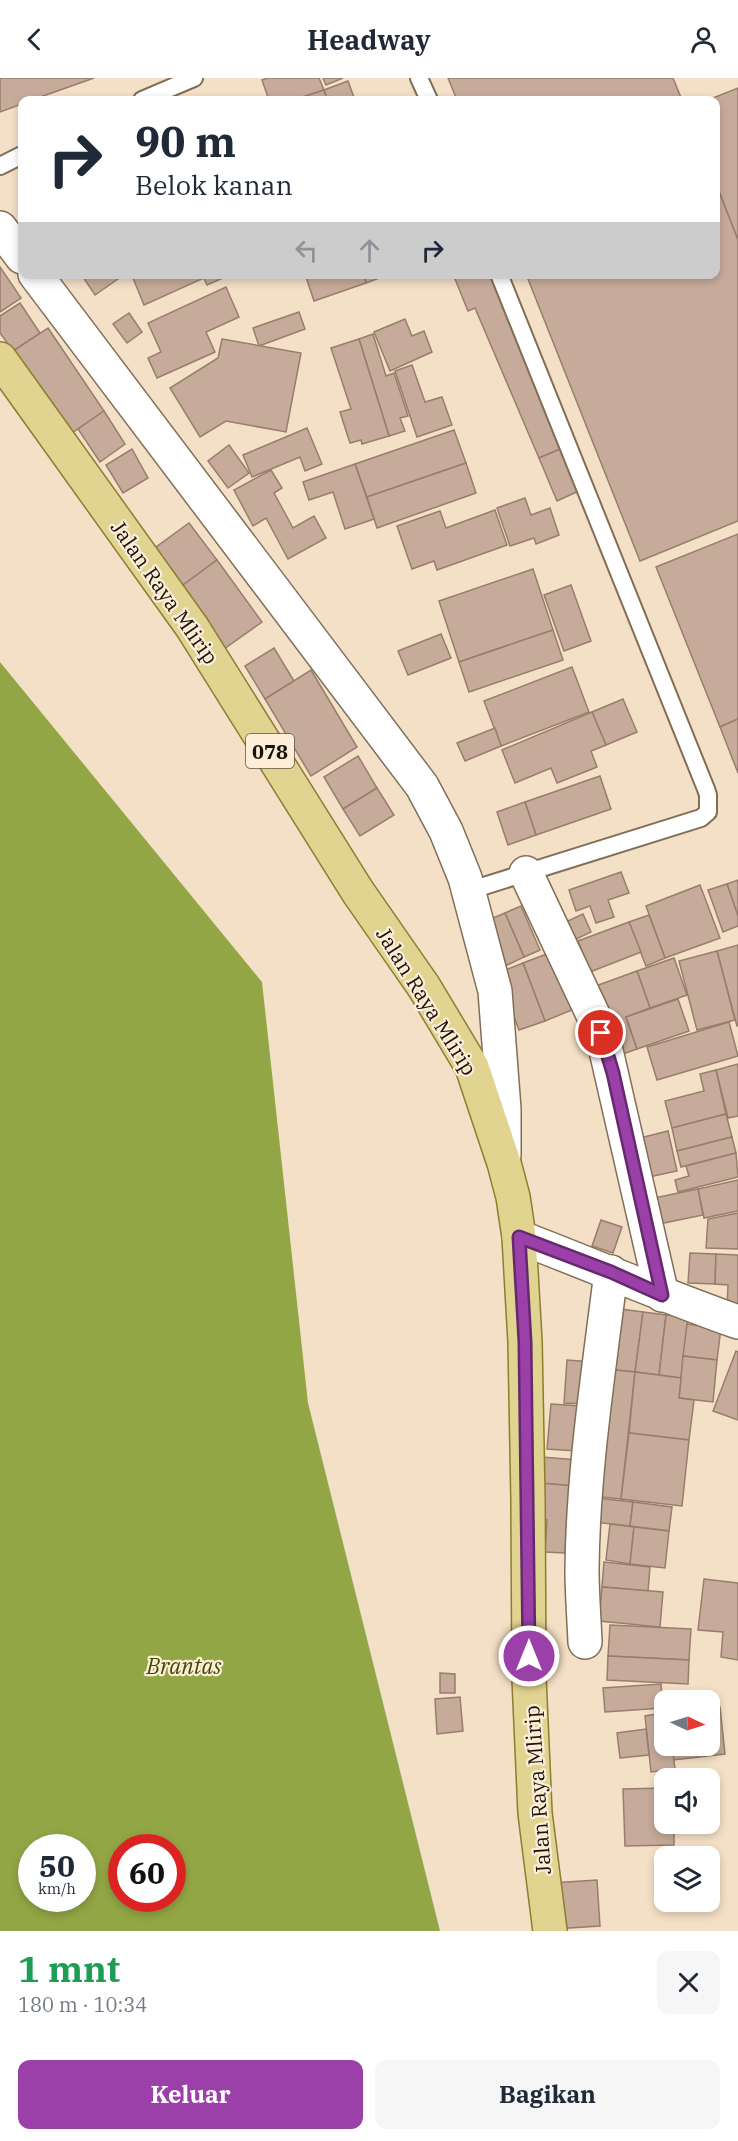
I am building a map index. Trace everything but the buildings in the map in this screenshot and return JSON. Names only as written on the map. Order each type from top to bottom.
[{"type":"main road","name":"Jalan Raya Mlirip","points":[[0,359],[192,627],[358,892],[424,987],[472,1067],[504,1163],[513,1197],[519,1237],[525,1342],[531,1723],[535,1813],[550,1931]]},
{"type":"street","points":[[0,228],[18,252]]},
{"type":"street","points":[[39,279],[423,786],[446,831],[465,878],[495,991],[504,1109],[504,1163]]},
{"type":"street","points":[[526,873],[596,1021],[605,1046],[662,1295]]},
{"type":"street","points":[[519,1237],[611,1272],[662,1295],[738,1322]]},
{"type":"street","points":[[585,1642],[582,1568],[586,1490],[592,1421],[611,1272]]},
{"type":"lane","points":[[148,96],[169,83],[194,78]]},
{"type":"lane","points":[[419,78],[427,96]]},
{"type":"lane","points":[[0,166],[18,157]]},
{"type":"lane","points":[[468,891],[701,818],[708,812],[708,795],[501,279]]},
{"type":"water","name":"Brantas","points":[[0,662],[262,982],[308,1403],[440,1931],[0,1931]]},
{"type":"route","points":[[529,1656],[525,1342],[519,1237],[611,1272],[662,1295],[613,1073],[601,1033]]}]
